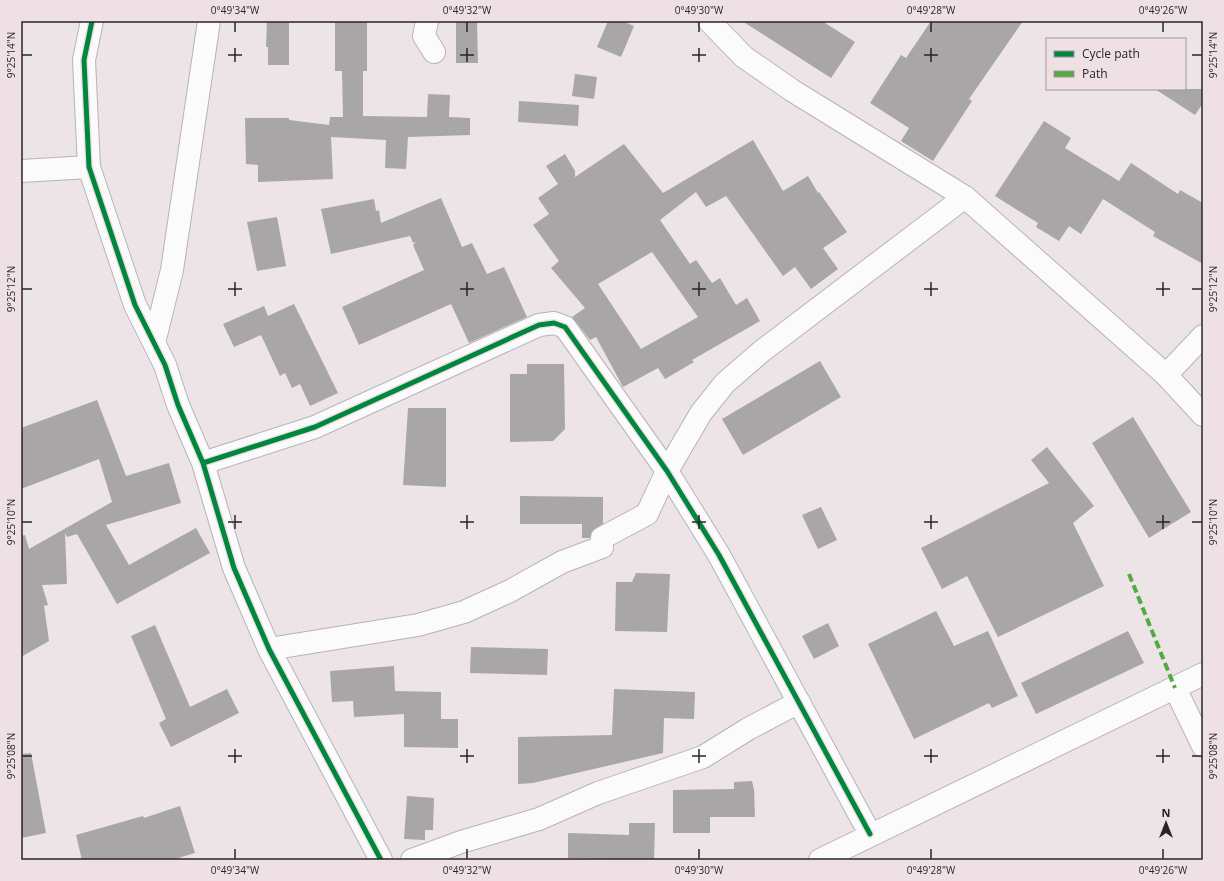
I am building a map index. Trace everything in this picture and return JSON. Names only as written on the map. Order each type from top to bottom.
[{"type":"street","points":[[92,21],[84,60],[89,167],[135,305],[165,365],[178,405],[204,463],[234,568],[269,650],[381,860]]},
{"type":"street","points":[[154,343],[172,270],[209,21]]},
{"type":"street","points":[[427,21],[424,36],[434,52]]},
{"type":"street","points":[[721,25],[744,57],[793,91],[964,197],[1166,375],[1203,415]]},
{"type":"street","points":[[21,171],[89,167]]},
{"type":"street","points":[[269,650],[418,625],[464,612],[510,592],[562,562],[602,547],[602,538],[647,514],[667,471],[701,413],[725,383],[762,351],[964,197]]},
{"type":"street","points":[[204,463],[315,427],[539,325],[554,323],[565,327],[667,471],[719,555],[870,834]]},
{"type":"street","points":[[1166,375],[1203,336]]},
{"type":"street","points":[[820,860],[870,834],[1203,674]]},
{"type":"street","points":[[1175,688],[1203,746]]},
{"type":"street","points":[[412,860],[461,842],[539,819],[598,793],[703,757],[748,729],[799,702]]},
{"type":"building","points":[[267,21],[289,21],[289,65],[268,65],[268,47],[266,47]]},
{"type":"building","points":[[335,21],[367,21],[367,71],[363,71],[363,116],[427,117],[428,94],[450,95],[449,117],[470,118],[470,135],[408,137],[406,169],[385,168],[386,140],[331,137],[333,179],[258,182],[258,165],[246,164],[245,118],[289,118],[289,120],[329,125],[330,117],[343,117],[342,71],[335,71]]},
{"type":"building","points":[[456,21],[477,21],[478,63],[456,63]]},
{"type":"building","points":[[608,21],[622,21],[634,26],[621,57],[597,47]]},
{"type":"building","points":[[742,21],[822,21],[855,42],[831,78]]},
{"type":"building","points":[[931,21],[1023,21],[969,99],[972,101],[933,161],[901,141],[909,128],[870,103],[901,55],[906,58]]},
{"type":"building","points":[[575,74],[597,77],[594,99],[572,96]]},
{"type":"building","points":[[1203,89],[1203,103],[1195,115],[1157,90]]},
{"type":"building","points":[[519,101],[579,105],[578,126],[518,122]]},
{"type":"building","points":[[1044,121],[1071,138],[1065,148],[1119,181],[1131,163],[1178,194],[1180,190],[1203,203],[1203,264],[1153,236],[1155,232],[1103,199],[1081,234],[1069,226],[1059,241],[1036,227],[1038,223],[995,196]]},
{"type":"building","points":[[753,140],[783,191],[808,176],[818,193],[819,192],[847,232],[823,248],[838,269],[811,289],[795,267],[783,276],[726,196],[706,207],[696,192],[660,220],[690,264],[696,260],[712,283],[720,278],[736,305],[747,298],[760,321],[692,360],[694,362],[665,379],[658,368],[623,387],[596,337],[590,340],[572,317],[585,308],[551,268],[559,261],[533,225],[549,214],[538,198],[558,184],[546,166],[565,154],[575,171],[575,177],[624,144],[663,193]],"holes":[[[652,252],[698,317],[641,349],[598,284]]]},
{"type":"building","points":[[441,198],[462,247],[472,243],[487,274],[504,267],[527,317],[469,343],[451,304],[359,345],[342,307],[424,270],[413,245],[416,242],[413,243],[410,236],[331,254],[321,209],[374,199],[376,211],[379,210],[381,223]]},
{"type":"building","points":[[277,217],[286,266],[257,271],[247,222]]},
{"type":"building","points":[[294,304],[338,393],[310,406],[300,384],[292,388],[285,373],[280,376],[261,335],[234,347],[223,324],[264,306],[268,316]]},
{"type":"building","points":[[820,361],[841,397],[743,455],[722,419]]},
{"type":"building","points":[[527,364],[564,364],[565,429],[553,441],[510,442],[510,374],[527,374]]},
{"type":"building","points":[[97,400],[126,476],[169,463],[181,503],[106,525],[129,565],[196,528],[210,553],[117,604],[77,534],[67,537],[65,533],[67,584],[42,585],[48,605],[44,606],[49,641],[21,657],[21,536],[25,535],[29,549],[112,502],[99,459],[21,489],[21,428]]},
{"type":"building","points":[[408,408],[446,408],[446,487],[403,485]]},
{"type":"building","points":[[1133,417],[1191,512],[1149,538],[1092,443]]},
{"type":"building","points":[[1047,447],[1094,506],[1073,523],[1104,586],[998,637],[967,576],[942,589],[921,548],[1049,483],[1031,460]]},
{"type":"building","points":[[520,496],[603,497],[603,524],[592,531],[590,538],[582,538],[582,524],[520,524]]},
{"type":"building","points":[[821,507],[837,540],[818,549],[802,515]]},
{"type":"building","points":[[636,573],[670,574],[667,632],[615,631],[616,582],[632,582]]},
{"type":"building","points":[[936,611],[954,646],[988,631],[1018,696],[992,708],[989,703],[914,739],[868,644]]},
{"type":"building","points":[[828,623],[839,646],[814,659],[802,636]]},
{"type":"building","points":[[155,625],[190,707],[227,689],[239,713],[171,747],[159,723],[166,719],[131,636]]},
{"type":"building","points":[[1128,631],[1144,663],[1036,714],[1021,683]]},
{"type":"building","points":[[471,647],[548,649],[547,675],[470,673]]},
{"type":"building","points":[[394,666],[395,691],[441,692],[441,719],[458,719],[458,748],[404,747],[404,714],[354,717],[353,701],[332,702],[330,671]]},
{"type":"building","points":[[614,689],[695,692],[694,719],[664,718],[663,753],[533,783],[518,784],[518,737],[612,735]]},
{"type":"building","points":[[31,753],[46,833],[21,838],[21,754]]},
{"type":"building","points":[[752,781],[754,790],[755,817],[710,817],[710,833],[673,833],[673,790],[734,789],[734,782]]},
{"type":"building","points":[[407,796],[434,798],[433,830],[425,830],[425,840],[404,839]]},
{"type":"building","points":[[180,806],[195,853],[172,860],[82,860],[76,835],[143,816],[144,818]]},
{"type":"building","points":[[629,823],[655,823],[654,860],[568,858],[568,833],[629,835]]},
{"type":"marked path","points":[[1129,574],[1175,688]]},
{"type":"cycle path","points":[[92,21],[84,60],[89,167],[135,305],[165,365],[178,405],[203,463],[234,568],[269,649],[381,860]]},
{"type":"cycle path","points":[[203,463],[315,427],[539,325],[554,323],[565,327],[667,471],[719,555],[870,834]]}]
